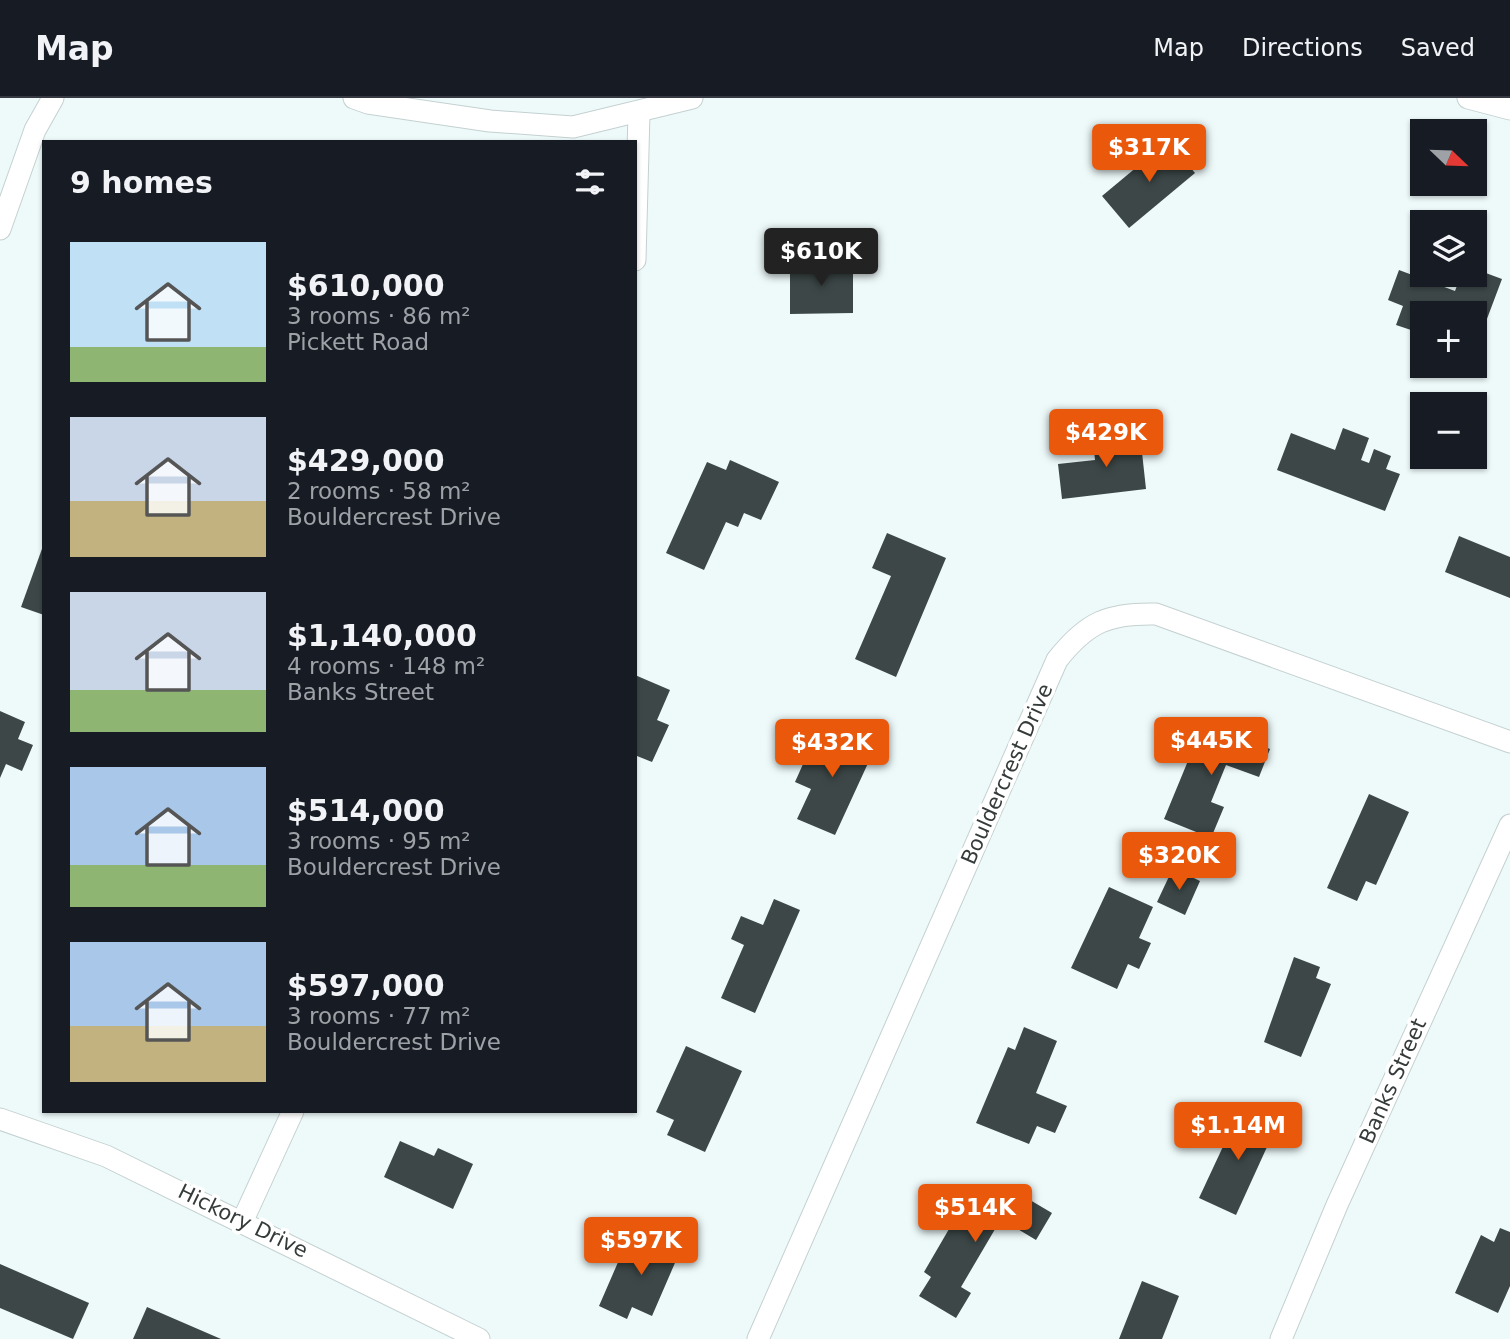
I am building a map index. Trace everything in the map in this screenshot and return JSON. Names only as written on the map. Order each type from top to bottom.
[{"type":"street","points":[[0,229],[35,130],[53,98]]},
{"type":"street","points":[[354,98],[490,121],[573,127],[639,114],[692,98]]},
{"type":"street","points":[[1468,98],[1510,109]]},
{"type":"street","points":[[637,187],[639,114]]},
{"type":"street","name":"Bouldercrest Drive","points":[[758,1339],[1057,660],[1075,637],[1099,621],[1125,613],[1156,614],[1510,742]]},
{"type":"street","name":"Banks Street","points":[[1281,1339],[1337,1205],[1510,825]]},
{"type":"street","points":[[243,1220],[292,1113]]},
{"type":"street","name":"Hickory Drive","points":[[0,1119],[106,1156],[243,1220],[479,1339]]},
{"type":"building","points":[[1168,141],[1195,173],[1129,228],[1102,196]]},
{"type":"building","points":[[790,262],[853,262],[853,313],[790,314]]},
{"type":"building","points":[[1399,270],[1410,274],[1410,287],[1444,287],[1455,291],[1456,287],[1487,287],[1487,273],[1502,279],[1487,319],[1487,301],[1410,301],[1410,330],[1396,325],[1403,306],[1388,300]]},
{"type":"building","points":[[1343,428],[1369,438],[1361,460],[1369,463],[1374,449],[1391,456],[1386,469],[1400,474],[1385,511],[1277,470],[1291,433],[1335,450]]},
{"type":"building","points":[[1140,434],[1146,489],[1062,499],[1058,464],[1095,460],[1093,439]]},
{"type":"building","points":[[730,460],[779,482],[761,520],[744,513],[738,527],[726,522],[704,570],[666,553],[707,462],[726,470]]},
{"type":"building","points":[[887,533],[946,558],[896,677],[855,659],[891,576],[872,568]]},
{"type":"building","points":[[1459,536],[1510,557],[1510,598],[1445,572]]},
{"type":"building","points":[[42,549],[42,614],[21,607]]},
{"type":"building","points":[[637,676],[670,690],[657,720],[669,725],[652,762],[637,756]]},
{"type":"building","points":[[0,711],[25,722],[18,739],[33,745],[22,771],[6,764],[0,778]]},
{"type":"building","points":[[1204,722],[1270,749],[1259,777],[1226,765],[1211,802],[1224,807],[1211,838],[1164,819]]},
{"type":"building","points":[[835,730],[875,748],[835,835],[797,819],[811,789],[795,782],[816,735],[830,741]]},
{"type":"building","points":[[1369,794],[1409,812],[1376,885],[1366,881],[1357,901],[1327,888]]},
{"type":"building","points":[[1173,868],[1200,881],[1185,915],[1157,902]]},
{"type":"building","points":[[1109,887],[1153,907],[1139,938],[1151,943],[1139,969],[1128,964],[1117,989],[1071,968]]},
{"type":"building","points":[[774,899],[800,910],[755,1013],[721,998],[744,945],[731,939],[741,916],[763,925]]},
{"type":"building","points":[[1294,957],[1320,967],[1316,978],[1331,984],[1301,1057],[1264,1042]]},
{"type":"building","points":[[1024,1027],[1057,1041],[1036,1093],[1067,1106],[1055,1133],[1037,1126],[1029,1144],[976,1123],[1008,1047],[1015,1050]]},
{"type":"building","points":[[686,1046],[742,1071],[705,1152],[667,1135],[674,1120],[656,1112]]},
{"type":"building","points":[[1241,1108],[1277,1125],[1236,1215],[1199,1198]]},
{"type":"building","points":[[400,1141],[434,1156],[438,1148],[473,1164],[453,1209],[384,1177]]},
{"type":"building","points":[[974,1186],[1005,1204],[1013,1190],[1052,1213],[1036,1240],[1001,1219],[961,1287],[971,1293],[956,1318],[919,1296],[931,1277],[924,1272]]},
{"type":"building","points":[[1500,1228],[1510,1232],[1510,1286],[1498,1313],[1455,1293],[1481,1235],[1494,1242]]},
{"type":"building","points":[[642,1232],[681,1249],[652,1316],[632,1307],[627,1319],[599,1306],[622,1253],[630,1257]]},
{"type":"building","points":[[0,1264],[89,1303],[73,1339],[0,1308]]},
{"type":"building","points":[[1142,1281],[1179,1296],[1162,1339],[1119,1339]]},
{"type":"building","points":[[147,1307],[221,1339],[133,1339]]}]
